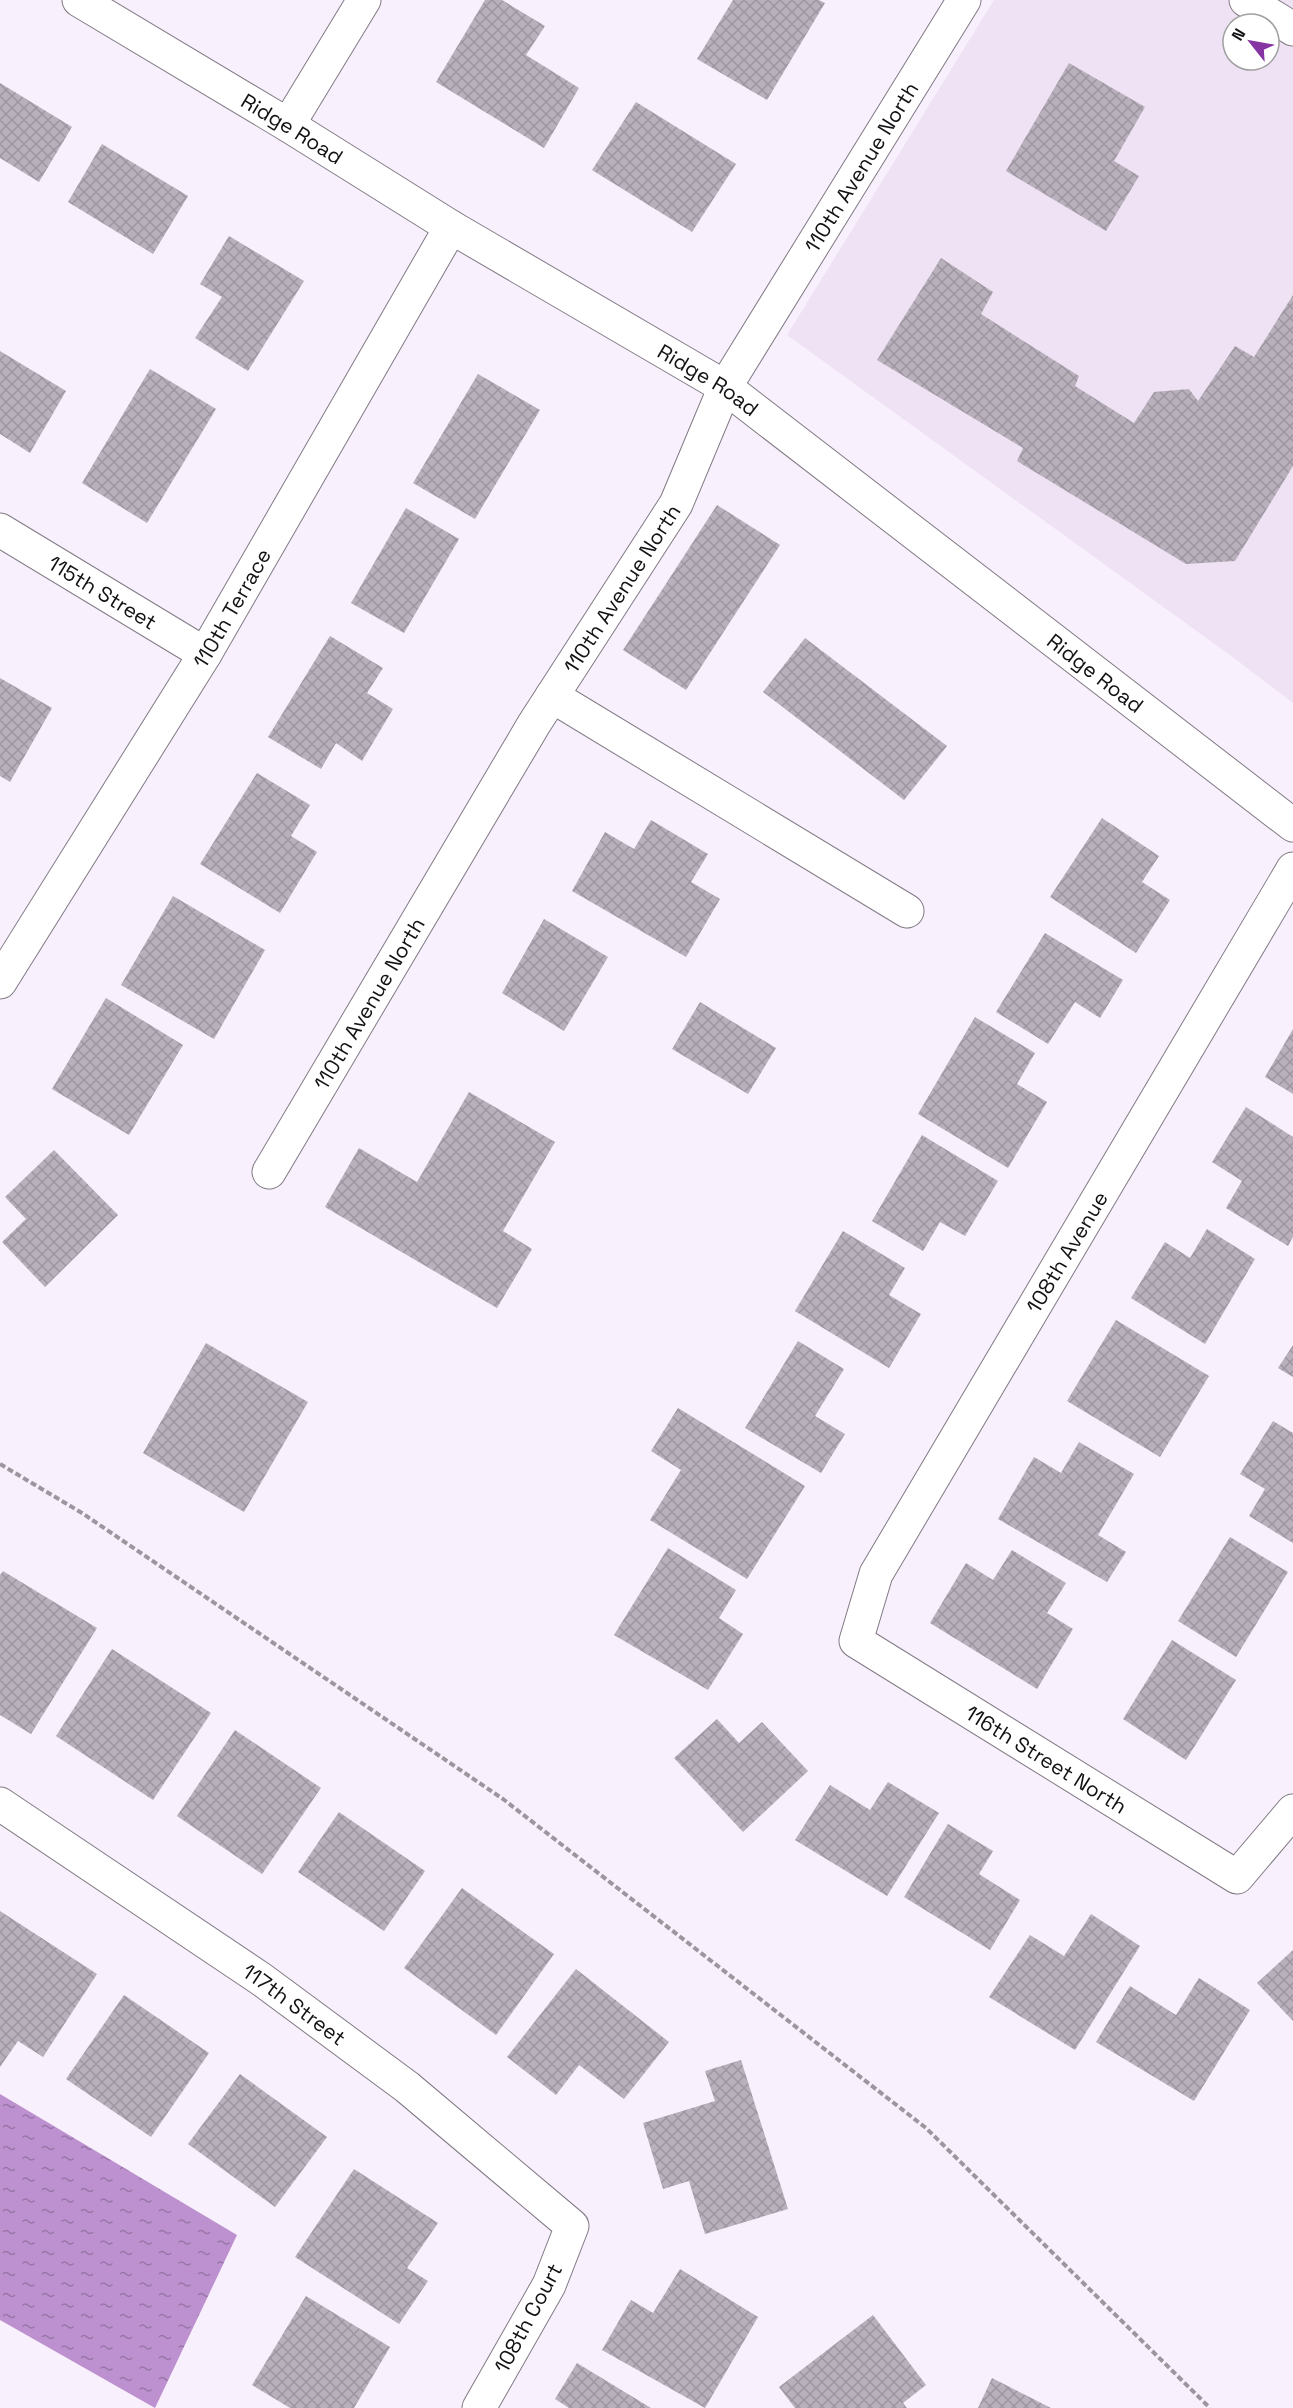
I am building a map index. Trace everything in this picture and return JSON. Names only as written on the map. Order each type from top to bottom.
[{"type":"street","name":"Ridge Road","points":[[79,0],[288,125],[451,227],[725,387],[1293,825]]},
{"type":"street","points":[[288,125],[364,0]]},
{"type":"street","name":"110th Avenue North","points":[[269,1172],[552,696],[676,504],[725,387],[964,0]]},
{"type":"street","points":[[1246,0],[1293,28]]},
{"type":"street","name":"110th Terrace","points":[[0,982],[205,654],[451,227]]},
{"type":"street","name":"115th Street","points":[[0,530],[205,654]]},
{"type":"street","points":[[552,696],[907,911]]},
{"type":"street","name":"108th Avenue","points":[[856,1641],[876,1574],[1293,869]]},
{"type":"street","name":"116th Street North","points":[[856,1641],[1237,1877],[1293,1811]]},
{"type":"street","name":"117th Street","points":[[0,1804],[261,1979],[407,2087],[572,2226]]},
{"type":"street","name":"108th Court","points":[[479,2408],[549,2285],[572,2226]]},
{"type":"path","points":[[0,1464],[82,1513],[503,1799],[926,2128],[1210,2408]]},
{"type":"shaded area","points":[[994,0],[1293,0],[1293,703],[787,335]]},
{"type":"water","points":[[0,2094],[237,2235],[155,2408],[0,2320]]},
{"type":"building","points":[[485,0],[502,0],[545,26],[526,55],[579,88],[544,148],[436,82]]},
{"type":"building","points":[[733,0],[819,0],[825,3],[767,100],[697,59]]},
{"type":"building","points":[[1069,63],[1145,107],[1114,161],[1139,176],[1106,231],[1006,171]]},
{"type":"building","points":[[0,83],[72,127],[39,182],[0,158]]},
{"type":"building","points":[[636,102],[736,164],[692,232],[592,170]]},
{"type":"building","points":[[102,144],[188,196],[153,254],[68,202]]},
{"type":"building","points":[[229,236],[304,281],[248,371],[195,338],[222,297],[200,284]]},
{"type":"building","points":[[941,258],[993,292],[981,314],[1079,376],[1075,386],[1134,423],[1154,392],[1189,389],[1198,401],[1235,346],[1254,357],[1293,295],[1293,466],[1235,561],[1186,564],[1017,461],[1023,448],[877,360]]},
{"type":"building","points":[[0,351],[66,391],[30,453],[0,434]]},
{"type":"building","points":[[150,369],[216,409],[147,523],[82,483]]},
{"type":"building","points":[[478,374],[540,410],[475,519],[413,483]]},
{"type":"building","points":[[717,505],[780,545],[686,690],[623,650]]},
{"type":"building","points":[[406,508],[459,539],[404,633],[351,603]]},
{"type":"building","points":[[330,636],[383,668],[367,693],[393,709],[362,761],[336,743],[321,769],[268,737]]},
{"type":"building","points":[[805,638],[947,746],[904,800],[763,692]]},
{"type":"building","points":[[0,678],[52,708],[10,782],[0,776]]},
{"type":"building","points":[[257,773],[310,805],[291,836],[317,852],[280,913],[200,864]]},
{"type":"building","points":[[1102,818],[1159,856],[1142,882],[1170,900],[1136,953],[1050,897]]},
{"type":"building","points":[[651,820],[708,854],[691,882],[720,899],[686,957],[572,891],[605,832],[634,849]]},
{"type":"building","points":[[173,896],[265,950],[214,1039],[121,985]]},
{"type":"building","points":[[544,919],[608,957],[564,1031],[502,993]]},
{"type":"building","points":[[1045,933],[1123,980],[1100,1018],[1075,1002],[1048,1044],[996,1012]]},
{"type":"building","points":[[106,998],[183,1045],[129,1135],[52,1089]]},
{"type":"building","points":[[700,1002],[776,1048],[748,1094],[672,1049]]},
{"type":"building","points":[[975,1017],[1035,1053],[1017,1084],[1047,1102],[1008,1168],[918,1114]]},
{"type":"building","points":[[1293,1029],[1293,1094],[1265,1077]]},
{"type":"building","points":[[469,1092],[555,1142],[503,1231],[532,1249],[497,1308],[325,1207],[359,1148],[417,1182]]},
{"type":"building","points":[[1246,1107],[1293,1137],[1293,1237],[1288,1246],[1226,1208],[1242,1181],[1212,1162]]},
{"type":"building","points":[[922,1135],[998,1181],[965,1236],[940,1222],[923,1251],[872,1221]]},
{"type":"building","points":[[54,1150],[118,1215],[45,1287],[2,1242],[26,1219],[5,1197]]},
{"type":"building","points":[[1207,1229],[1255,1259],[1205,1344],[1131,1298],[1165,1242],[1190,1258]]},
{"type":"building","points":[[843,1231],[905,1268],[889,1295],[921,1314],[889,1368],[795,1311]]},
{"type":"building","points":[[1116,1320],[1209,1376],[1160,1457],[1067,1401]]},
{"type":"building","points":[[798,1341],[844,1369],[815,1416],[845,1434],[821,1473],[745,1428]]},
{"type":"building","points":[[206,1343],[308,1402],[244,1512],[143,1453]]},
{"type":"building","points":[[1293,1345],[1293,1377],[1278,1368]]},
{"type":"building","points":[[678,1408],[805,1486],[747,1579],[650,1520],[681,1470],[651,1451]]},
{"type":"building","points":[[1273,1421],[1293,1433],[1293,1543],[1249,1516],[1265,1489],[1240,1474]]},
{"type":"building","points":[[1079,1442],[1134,1474],[1098,1535],[1126,1552],[1107,1582],[998,1519],[1034,1457],[1061,1473]]},
{"type":"building","points":[[1230,1537],[1288,1572],[1236,1657],[1178,1621]]},
{"type":"building","points":[[668,1548],[736,1590],[719,1618],[743,1634],[708,1690],[614,1635]]},
{"type":"building","points":[[1012,1550],[1066,1583],[1047,1613],[1073,1629],[1037,1689],[930,1623],[966,1563],[993,1580]]},
{"type":"building","points":[[3,1571],[97,1628],[31,1734],[0,1715],[0,1575]]},
{"type":"building","points":[[1172,1640],[1236,1680],[1186,1760],[1123,1719]]},
{"type":"building","points":[[112,1649],[211,1713],[153,1800],[56,1736]]},
{"type":"building","points":[[717,1719],[739,1743],[762,1722],[808,1771],[743,1832],[674,1758]]},
{"type":"building","points":[[235,1730],[321,1788],[262,1874],[177,1816]]},
{"type":"building","points":[[888,1782],[939,1813],[887,1896],[795,1840],[830,1785],[870,1810]]},
{"type":"building","points":[[339,1812],[425,1871],[384,1931],[298,1872]]},
{"type":"building","points":[[948,1824],[993,1851],[979,1874],[1020,1900],[990,1950],[904,1897]]},
{"type":"building","points":[[462,1888],[554,1954],[496,2035],[404,1968]]},
{"type":"building","points":[[0,1911],[97,1974],[43,2057],[18,2041],[0,2067]]},
{"type":"building","points":[[1091,1914],[1140,1946],[1075,2050],[989,1997],[1030,1935],[1064,1956]]},
{"type":"building","points":[[1293,1950],[1293,2021],[1257,1983]]},
{"type":"building","points":[[576,1969],[669,2042],[624,2099],[579,2065],[556,2095],[507,2057]]},
{"type":"building","points":[[1199,1978],[1250,2010],[1194,2101],[1096,2042],[1130,1986],[1176,2015]]},
{"type":"building","points":[[124,1995],[209,2053],[151,2137],[66,2079]]},
{"type":"building","points":[[741,2060],[788,2209],[705,2234],[689,2181],[663,2189],[643,2123],[715,2101],[705,2071]]},
{"type":"building","points":[[240,2074],[327,2137],[275,2207],[188,2144]]},
{"type":"building","points":[[354,2169],[438,2223],[407,2268],[428,2281],[399,2324],[295,2257]]},
{"type":"building","points":[[680,2269],[758,2317],[705,2408],[602,2350],[631,2300],[653,2313]]},
{"type":"building","points":[[306,2296],[390,2347],[354,2408],[290,2408],[252,2385]]},
{"type":"building","points":[[873,2315],[926,2385],[903,2403],[907,2408],[795,2408],[779,2387]]},
{"type":"building","points":[[577,2363],[651,2408],[569,2408],[555,2399]]},
{"type":"building","points":[[992,2378],[1051,2408],[978,2408]]}]
